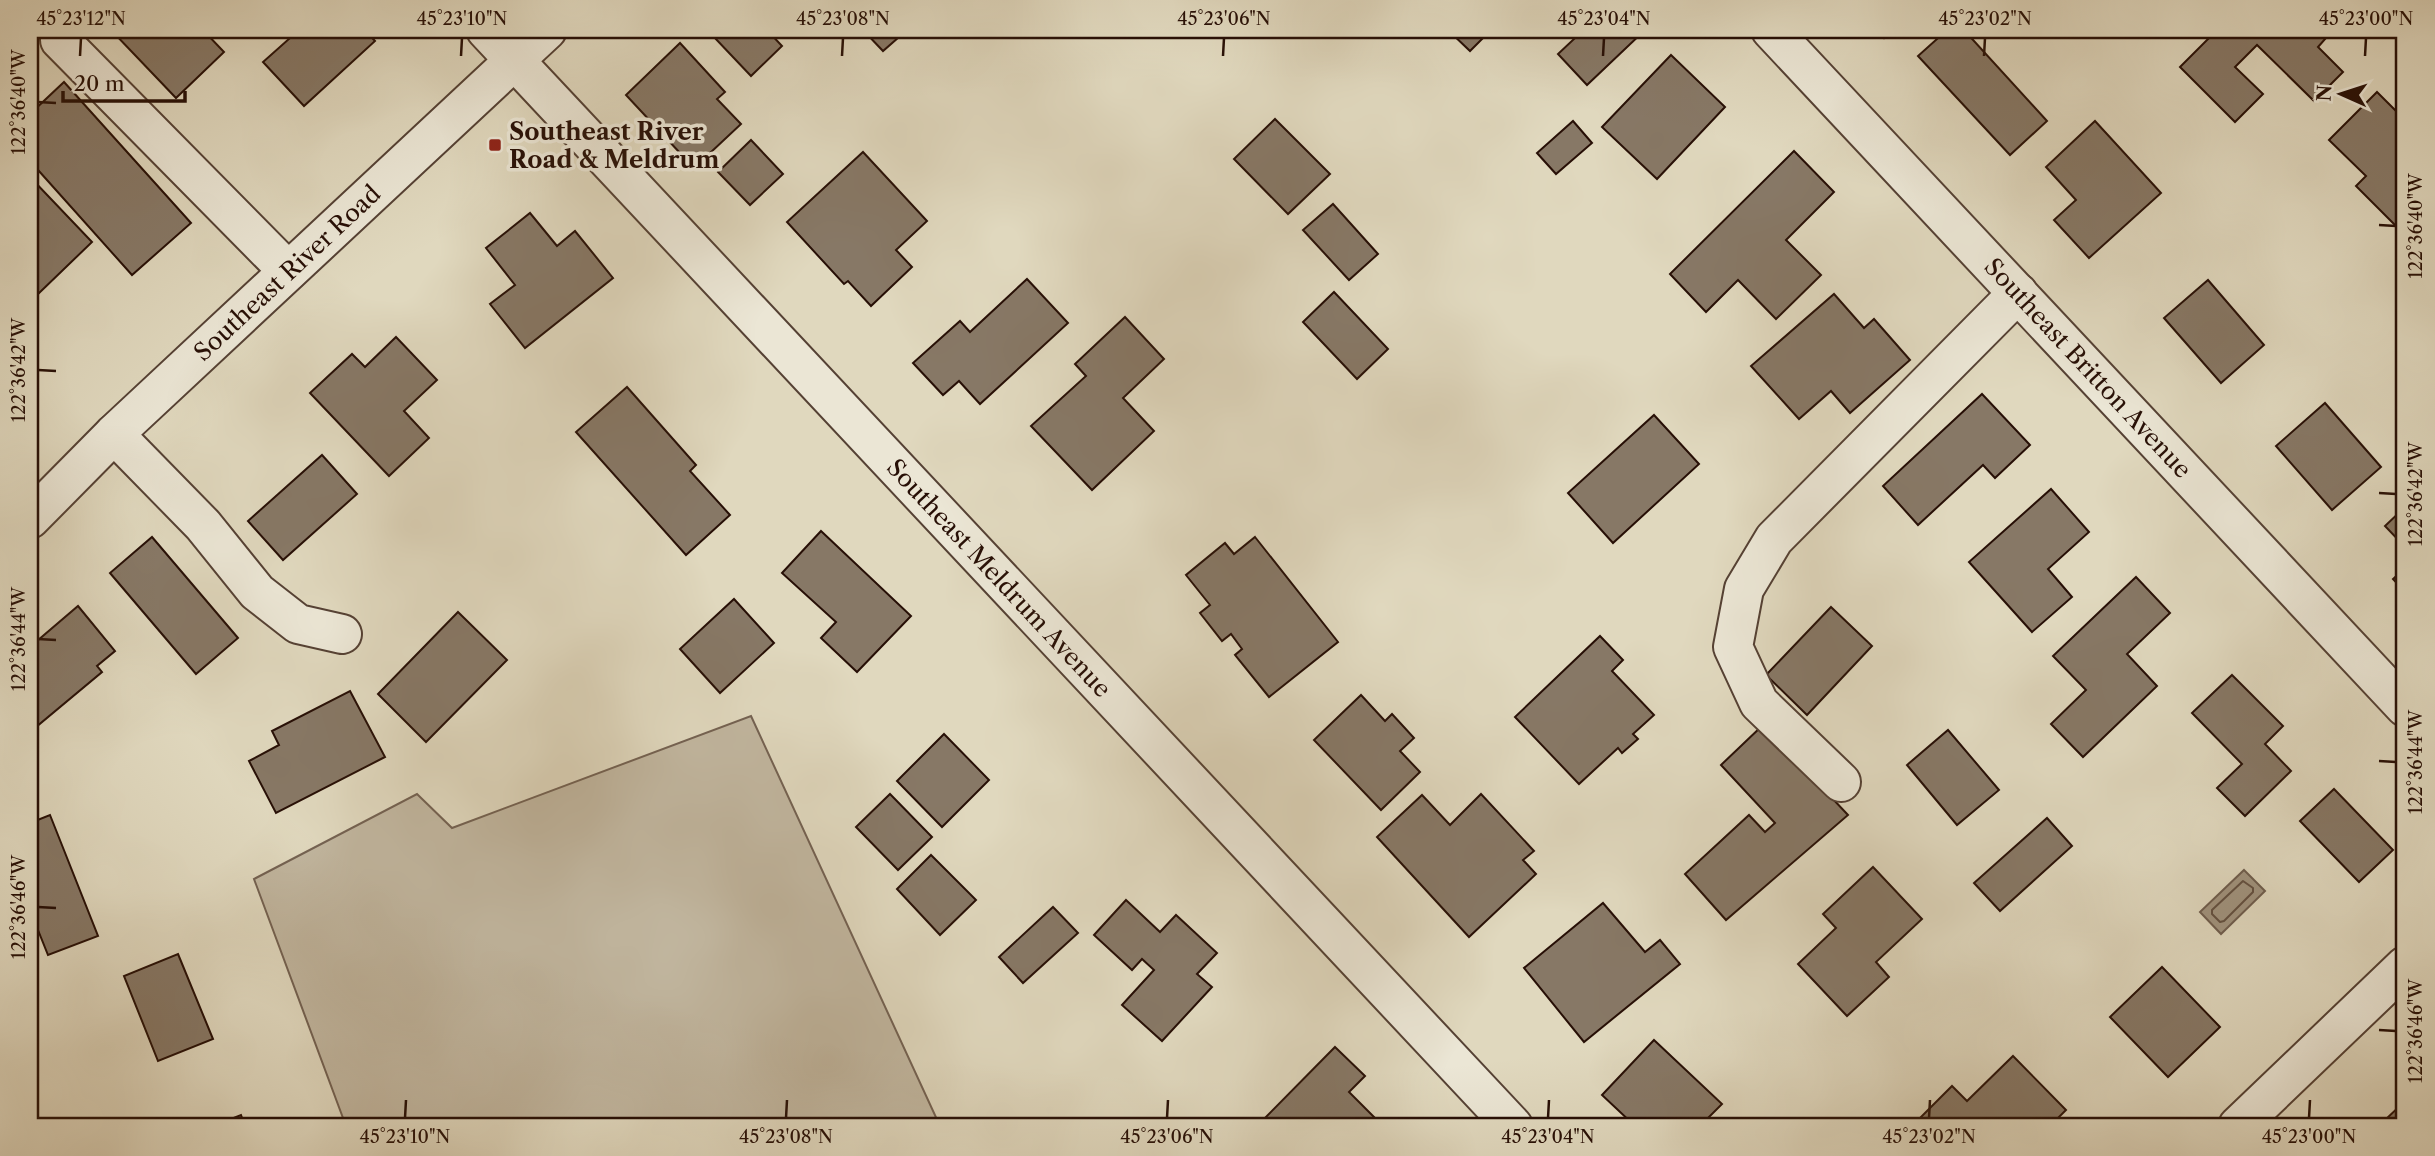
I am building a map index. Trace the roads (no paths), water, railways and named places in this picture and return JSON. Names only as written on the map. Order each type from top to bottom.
[{"type":"street","name":"Southeast Meldrum Avenue","points":[[486,30],[1513,1126]]},
{"type":"street","name":"Southeast River Road","points":[[30,519],[114,434],[547,30]]},
{"type":"street","name":"Southeast Britton Avenue","points":[[1771,30],[2405,707]]},
{"type":"street","points":[[60,40],[288,271]]},
{"type":"street","points":[[1841,782],[1759,703],[1733,647],[1744,589],[1774,539],[2018,293]]},
{"type":"street","points":[[114,434],[203,525],[257,592],[298,624],[342,634]]},
{"type":"street","points":[[2238,1126],[2405,966]]},
{"type":"water","points":[[2244,870],[2265,891],[2221,934],[2200,912]]},
{"type":"place","name":"Southeast River Road & Meldrum","points":[[495,145]]}]
